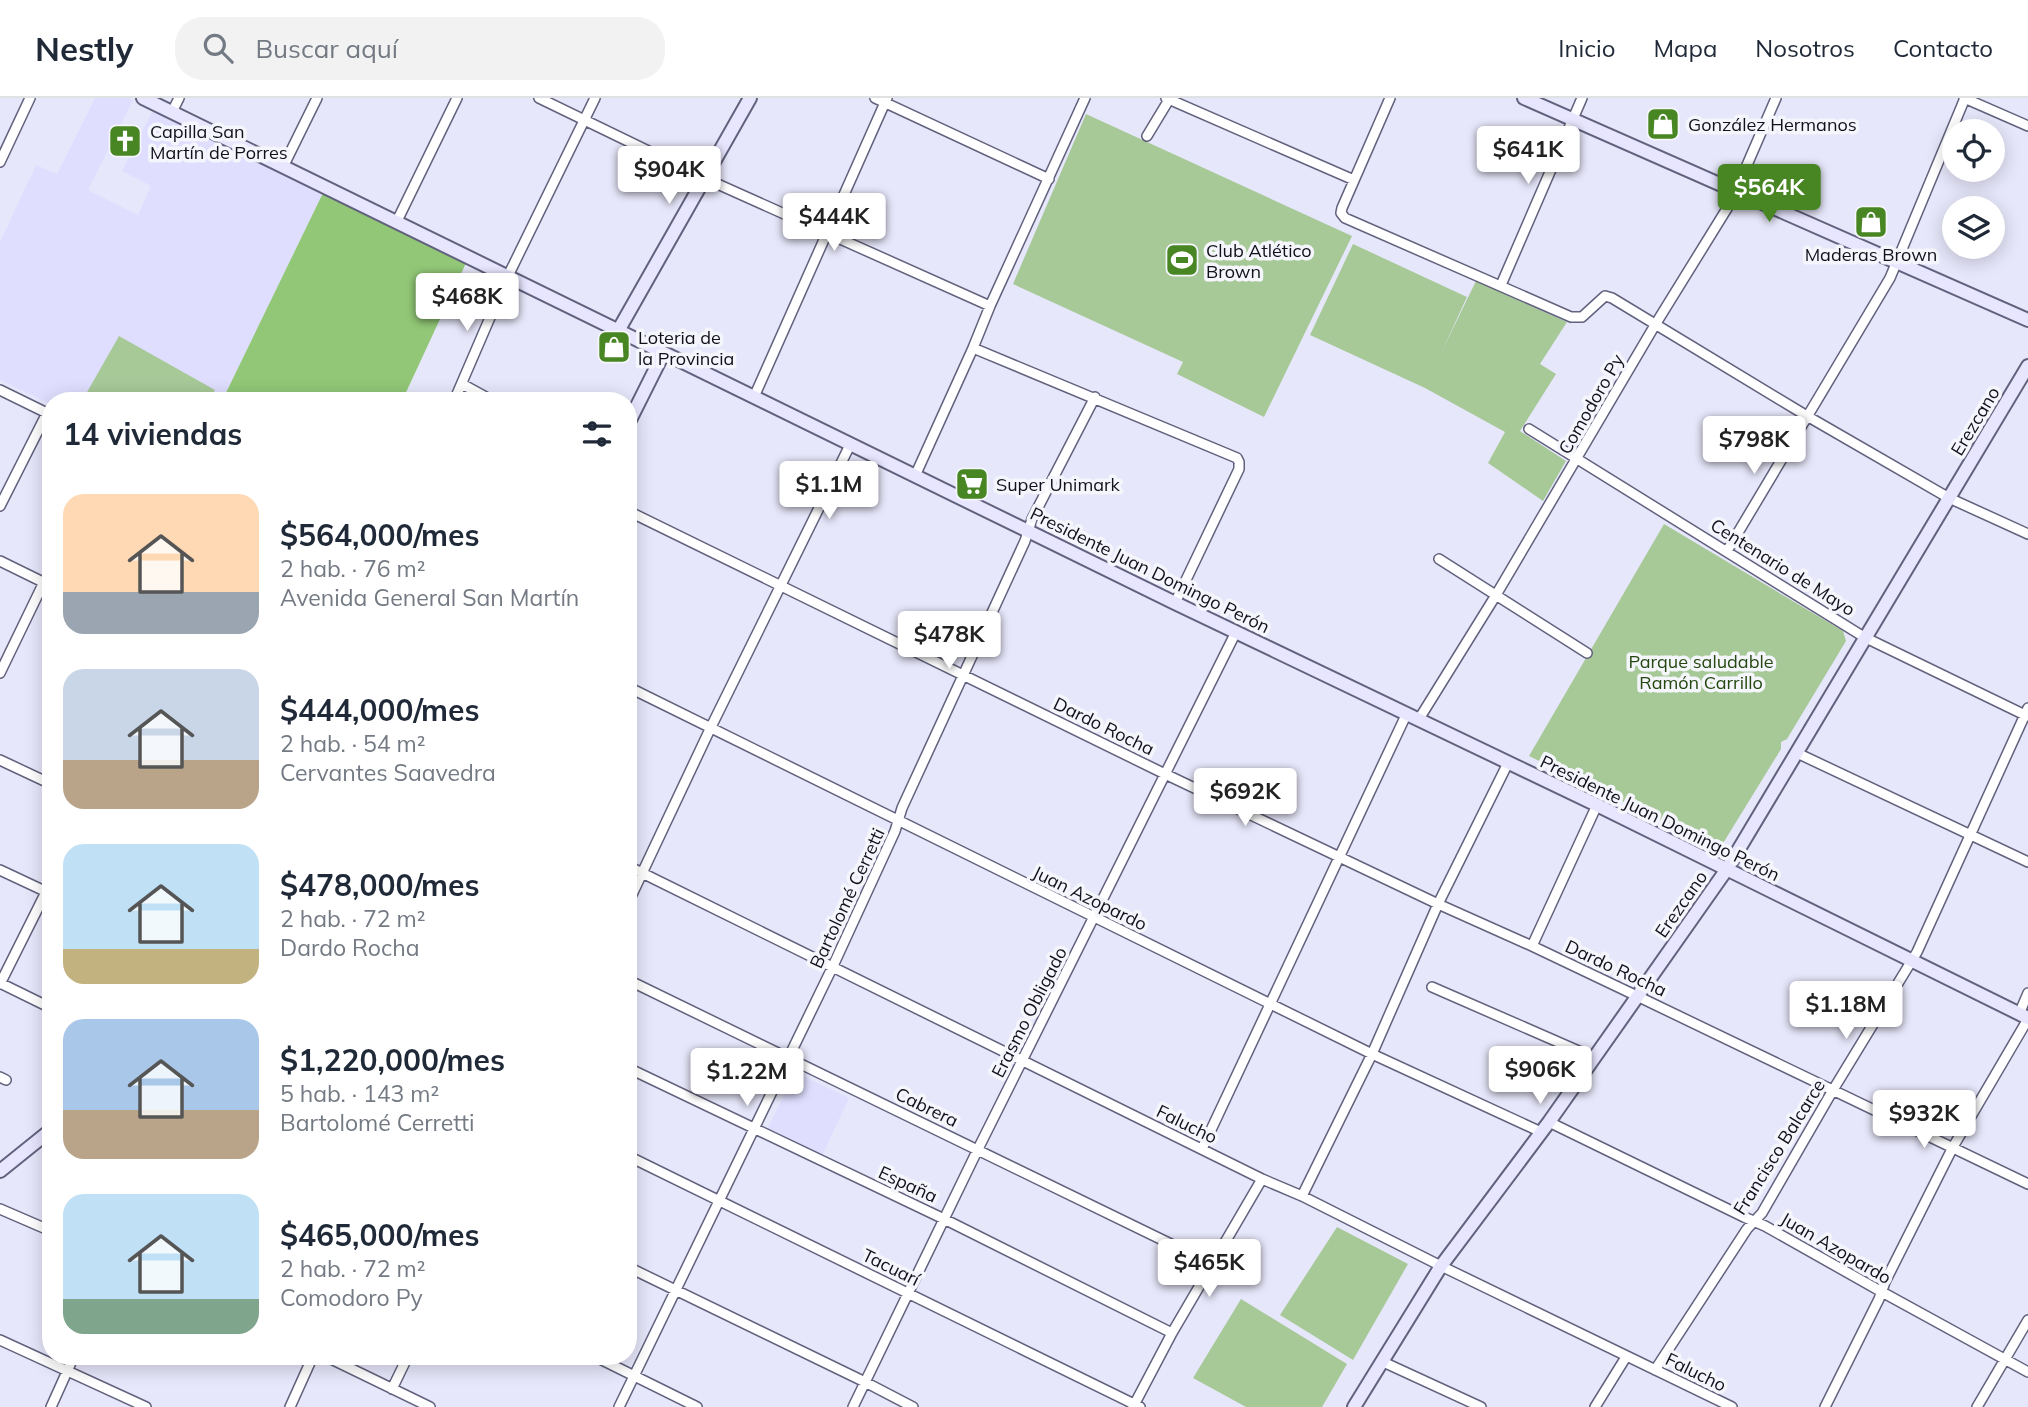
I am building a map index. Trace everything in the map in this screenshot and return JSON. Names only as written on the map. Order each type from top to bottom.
[{"type":"street","points":[[0,162],[30,98]]},
{"type":"street","name":"Presidente Juan Domingo Perón","points":[[143,98],[1175,603],[1597,805],[2025,1017]]},
{"type":"street","points":[[172,112],[179,98]]},
{"type":"street","points":[[283,167],[317,98]]},
{"type":"street","points":[[396,223],[457,98]]},
{"type":"street","points":[[539,98],[704,178],[990,306]]},
{"type":"street","points":[[458,392],[508,278],[595,98]]},
{"type":"street","points":[[618,331],[750,98]]},
{"type":"street","points":[[875,98],[886,100],[1048,179]]},
{"type":"street","points":[[915,476],[1085,98]]},
{"type":"street","points":[[1147,136],[1168,98],[1353,180]]},
{"type":"street","points":[[1390,98],[1353,180],[1341,213],[1345,218],[1576,318],[1582,317],[1605,296],[1612,298],[1949,498],[2028,534]]},
{"type":"street","points":[[1524,98],[2028,320]]},
{"type":"street","points":[[1501,285],[1582,98]]},
{"type":"street","name":"Comodoro Py","points":[[1202,1149],[1339,856],[1413,716],[1496,595],[1736,191],[1776,98]]},
{"type":"street","points":[[1727,551],[1897,264],[1965,98],[2028,126]]},
{"type":"street","points":[[754,397],[886,100]]},
{"type":"street","points":[[974,348],[1237,458],[1238,469],[1175,603]]},
{"type":"street","points":[[637,406],[663,354]]},
{"type":"street","name":"Erezcano","points":[[1354,1407],[1441,1266],[1545,1127],[1727,869],[2028,366]]},
{"type":"street","points":[[462,384],[477,392]]},
{"type":"street","points":[[0,390],[42,411]]},
{"type":"street","name":"Bartolomé Cerretti","points":[[619,1407],[834,967],[1032,519],[1095,397]]},
{"type":"street","points":[[0,506],[42,427]]},
{"type":"street","name":"Centenario de Mayo","points":[[1529,429],[1864,637],[2027,713]]},
{"type":"street","points":[[637,885],[850,444]]},
{"type":"street","name":"Dardo Rocha","points":[[637,515],[1165,774],[1532,946],[2028,1184]]},
{"type":"street","points":[[1439,559],[1587,653]]},
{"type":"street","points":[[0,561],[42,581]]},
{"type":"street","points":[[0,673],[42,595]]},
{"type":"street","name":"Erasmo Obligado","points":[[853,1407],[978,1149],[1236,632]]},
{"type":"street","name":"Juan Azopardo","points":[[637,691],[1372,1054],[1545,1127],[1765,1226],[2028,1372]]},
{"type":"street","name":"Francisco Balcarce","points":[[1655,1370],[1762,1213],[1912,961],[2027,713]]},
{"type":"street","points":[[1797,753],[2028,862]]},
{"type":"street","points":[[0,760],[42,780]]},
{"type":"street","points":[[1302,1196],[1372,1054],[1438,904],[1508,763]]},
{"type":"street","points":[[1532,946],[1597,805]]},
{"type":"street","points":[[0,870],[42,890]]},
{"type":"street","name":"Falucho","points":[[637,870],[1023,1062],[1732,1407]]},
{"type":"street","points":[[42,904],[0,984],[42,1004]]},
{"type":"street","name":"Cabrera","points":[[637,984],[1212,1264]]},
{"type":"street","points":[[1432,987],[1581,1052],[1592,1060]]},
{"type":"street","points":[[1825,1407],[1954,1147],[2025,1017],[2028,993]]},
{"type":"street","name":"España","points":[[637,1072],[944,1219],[1172,1333]]},
{"type":"street","points":[[0,1171],[42,1137]]},
{"type":"street","name":"Tacuarí","points":[[637,1160],[1136,1406]]},
{"type":"street","points":[[1136,1406],[1172,1333],[1262,1178]]},
{"type":"street","points":[[0,1209],[42,1227]]},
{"type":"street","points":[[637,1270],[913,1407]]},
{"type":"street","points":[[1977,1407],[2028,1320]]},
{"type":"street","points":[[0,1340],[42,1359]]},
{"type":"street","points":[[1595,1407],[1626,1357]]},
{"type":"street","points":[[1381,1361],[1481,1407]]},
{"type":"street","points":[[55,1365],[146,1407]]},
{"type":"street","points":[[51,1407],[70,1365]]},
{"type":"street","points":[[290,1407],[309,1365]]},
{"type":"street","points":[[343,1365],[430,1407]]},
{"type":"street","points":[[392,1389],[404,1365]]},
{"type":"street","points":[[612,1365],[697,1407]]},
{"type":"shaded area","points":[[95,98],[129,98],[133,100],[88,190],[138,215],[151,186],[122,171],[153,110],[323,193],[226,392],[42,392],[42,400],[0,380],[0,242],[36,165],[57,174]]},
{"type":"shaded area","points":[[795,1072],[849,1098],[822,1156],[767,1130]]},
{"type":"green space","name":"Club Atlético Brown","points":[[1086,114],[1352,236],[1264,417],[1177,374],[1183,362],[1013,284]]},
{"type":"green space","points":[[323,193],[466,263],[406,392],[226,392]]},
{"type":"green space","points":[[1353,244],[1467,297],[1442,351],[1476,281],[1567,322],[1540,364],[1556,374],[1520,431],[1566,461],[1543,501],[1488,463],[1505,432],[1425,388],[1310,335]]},
{"type":"green space","points":[[119,336],[215,390],[214,392],[87,392]]},
{"type":"green space","name":"Parque saludable Ramón Carrillo","points":[[1664,524],[1843,631],[1846,641],[1787,739],[1781,742],[1781,749],[1722,845],[1714,846],[1529,756]]},
{"type":"green space","points":[[1337,1227],[1408,1264],[1353,1360],[1280,1315]]},
{"type":"green space","points":[[1241,1299],[1347,1364],[1322,1407],[1246,1407],[1193,1378]]},
{"type":"place","name":"González Hermanos","points":[[1663,124]]},
{"type":"place","name":"Capilla San Martín de Porres","points":[[125,141]]},
{"type":"place","name":"Maderas Brown","points":[[1871,222]]},
{"type":"place","name":"Club Atlético Brown","points":[[1182,260]]},
{"type":"place","name":"Loteria de la Provincia","points":[[614,347]]},
{"type":"place","name":"Super Unimark","points":[[972,484]]}]
